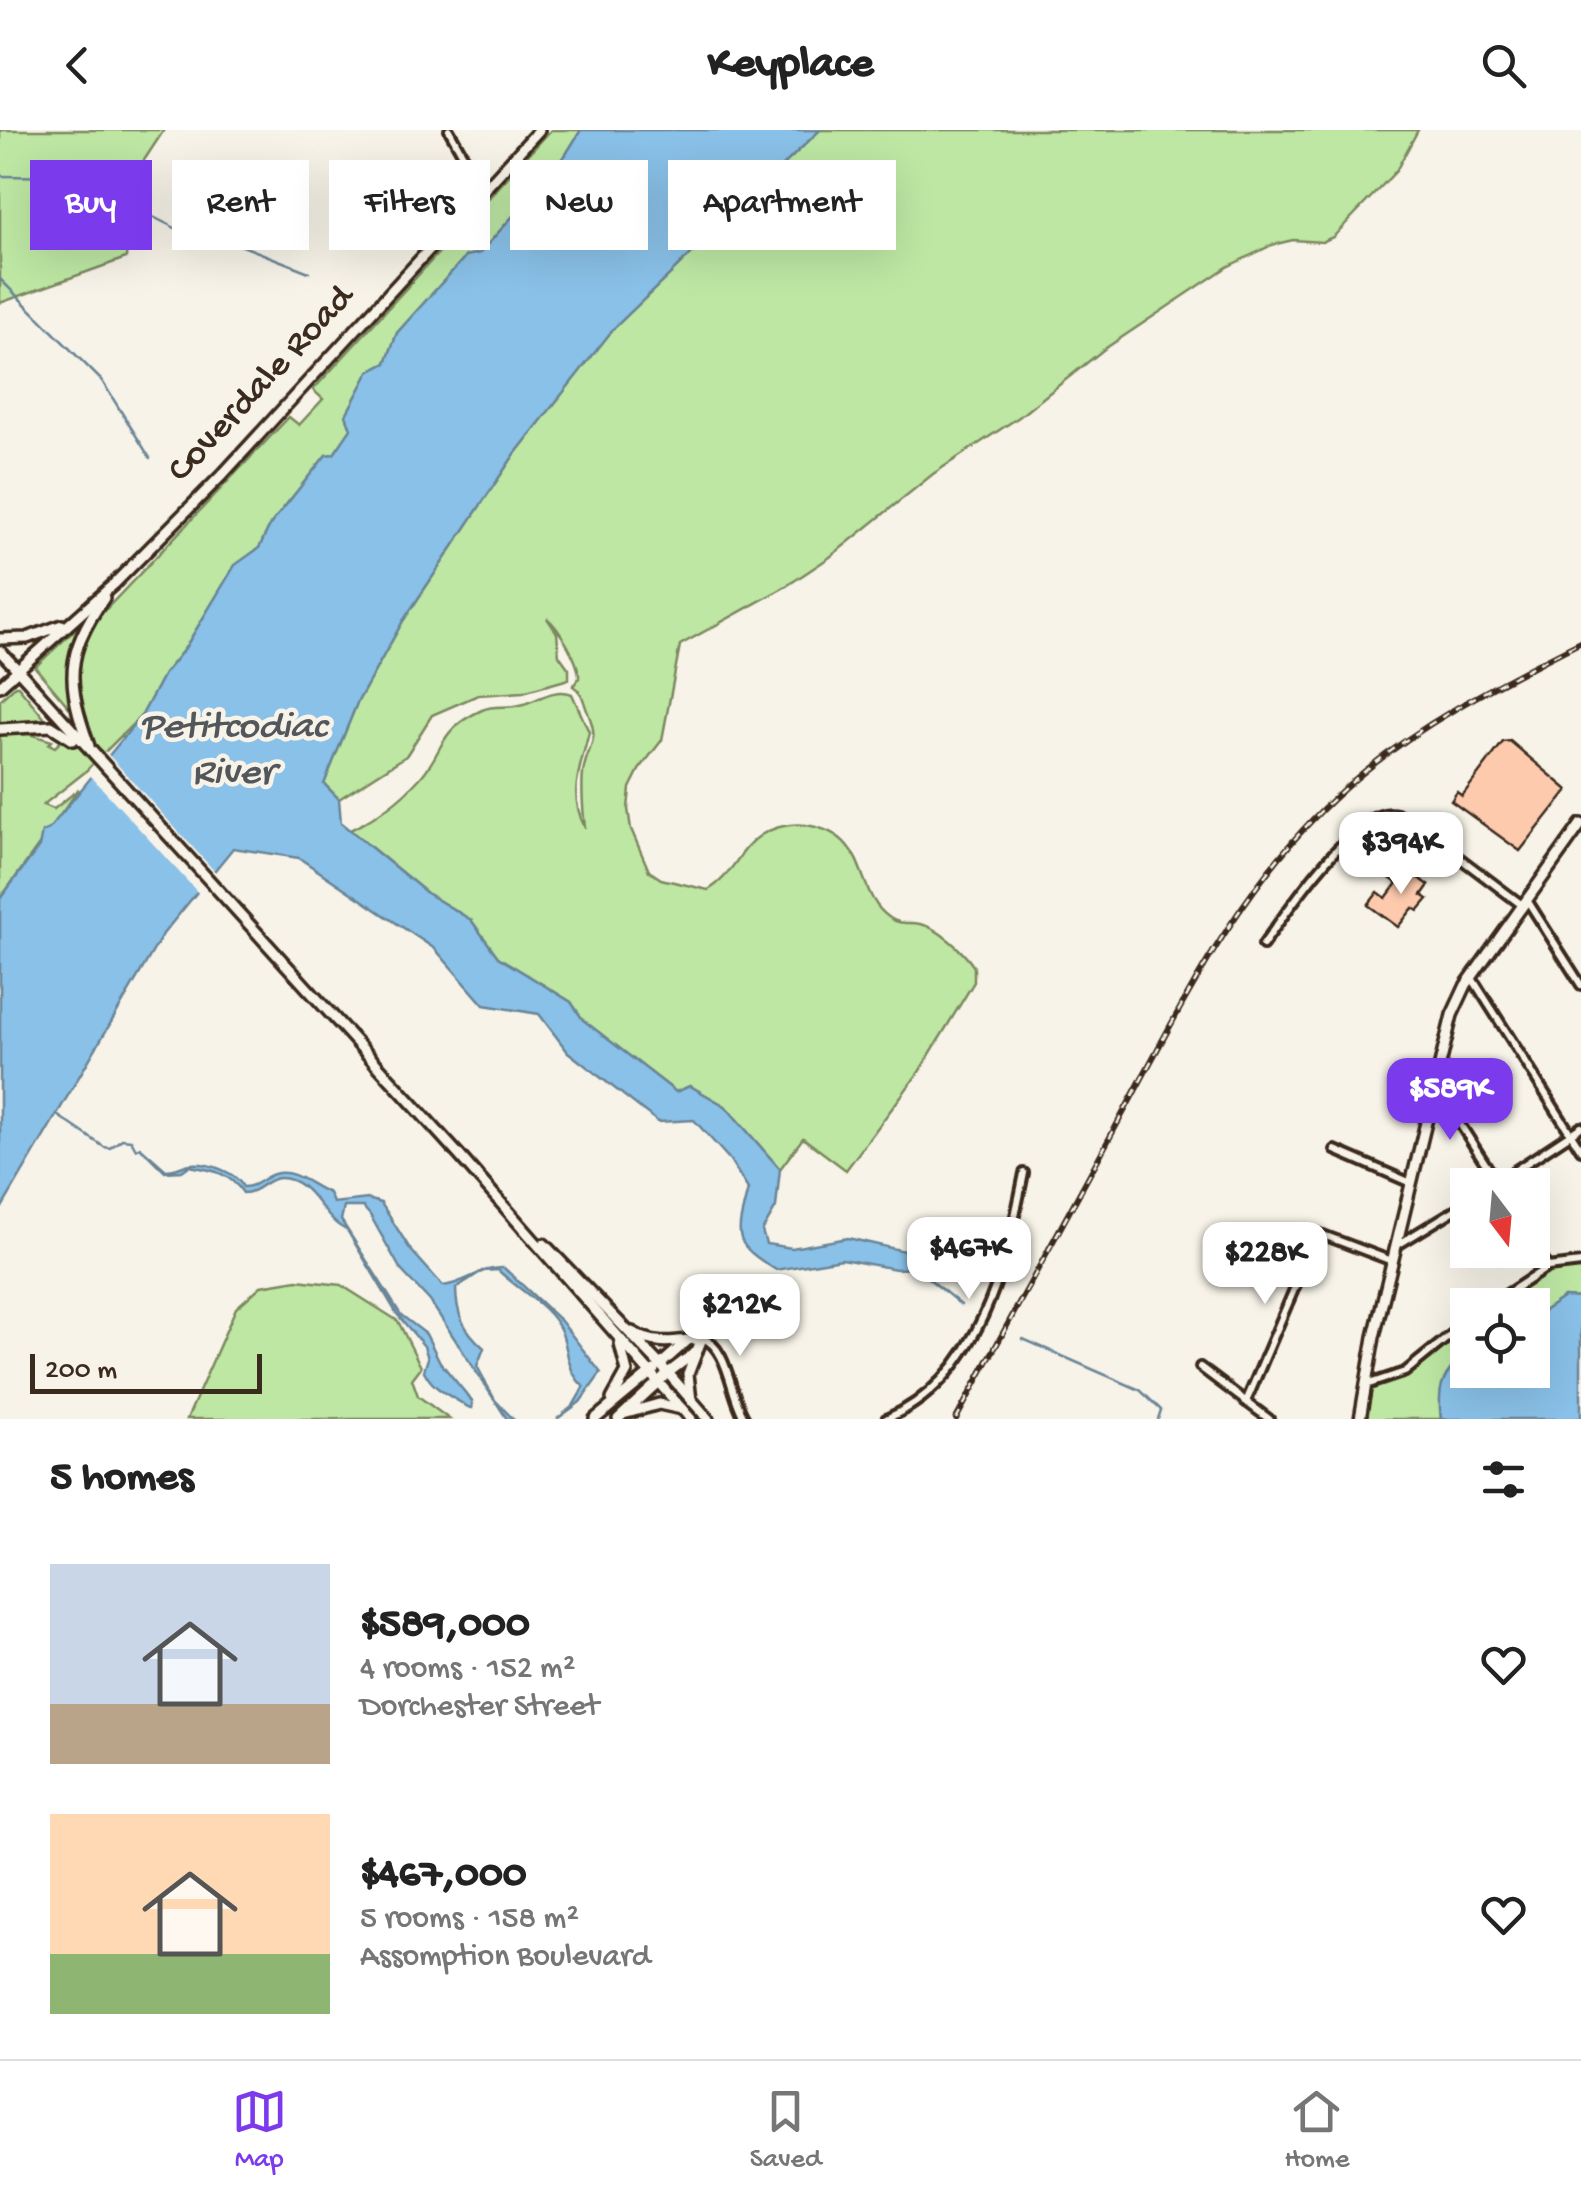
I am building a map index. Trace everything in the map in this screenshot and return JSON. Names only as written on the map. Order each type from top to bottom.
[{"type":"main road","name":"Coverdale Road","points":[[490,183],[538,130]]},
{"type":"main road","name":"Coverdale Road","points":[[0,686],[114,584],[254,441],[429,250]]},
{"type":"main road","points":[[92,753],[78,717],[71,680],[74,652],[84,629],[114,584]]},
{"type":"main road","points":[[0,639],[34,636],[74,619]]},
{"type":"main road","points":[[0,651],[65,729],[92,753],[499,1200],[691,1419]]},
{"type":"main road","points":[[0,728],[45,725],[65,729]]},
{"type":"main road","points":[[1360,1419],[1392,1261],[1452,1015],[1471,977],[1581,824]]},
{"type":"main road","points":[[499,1200],[629,1331],[708,1419]]},
{"type":"main road","points":[[629,1331],[654,1342],[702,1338],[688,1374],[691,1401]]},
{"type":"main road","points":[[605,1410],[627,1372],[619,1340]]},
{"type":"main road","points":[[619,1418],[658,1381],[660,1365],[689,1340]]},
{"type":"main road","points":[[595,1419],[671,1376],[699,1349]]},
{"type":"main road","points":[[619,1418],[659,1404],[682,1409]]},
{"type":"street","points":[[449,130],[466,160]]},
{"type":"street","points":[[1263,945],[1322,868],[1368,822],[1386,813],[1408,819],[1524,902],[1581,985]]},
{"type":"street","points":[[1471,977],[1581,1150]]},
{"type":"street","points":[[1434,1084],[1486,1168]]},
{"type":"street","points":[[1520,1168],[1581,1127]]},
{"type":"street","points":[[1335,1150],[1410,1183]]},
{"type":"street","points":[[886,1419],[912,1405],[940,1382],[979,1322],[1005,1266],[1024,1173]]},
{"type":"street","points":[[1396,1246],[1450,1213]]},
{"type":"street","points":[[1246,1402],[1318,1233],[1392,1261]]},
{"type":"street","points":[[1550,1266],[1581,1263]]},
{"type":"street","points":[[1515,1288],[1545,1268]]},
{"type":"street","points":[[1366,1385],[1406,1372],[1450,1337]]},
{"type":"street","points":[[702,1338],[716,1348],[734,1402],[745,1419]]},
{"type":"street","points":[[1200,1367],[1269,1419]]},
{"type":"green space","points":[[0,130],[164,130],[144,160],[30,160],[30,250],[127,250],[126,258],[0,303]]},
{"type":"green space","points":[[551,130],[581,130],[561,160],[524,160]]},
{"type":"green space","points":[[820,130],[1418,130],[1396,171],[1333,237],[1322,242],[1293,240],[1272,245],[1227,267],[1103,350],[1019,417],[933,474],[830,557],[785,587],[680,645],[662,740],[630,788],[631,829],[649,871],[661,879],[708,890],[766,832],[794,825],[827,831],[852,852],[878,907],[890,918],[935,930],[974,967],[974,982],[919,1072],[846,1170],[803,1138],[780,1169],[725,1106],[690,1086],[676,1092],[583,1020],[571,1002],[498,957],[471,920],[428,894],[350,830],[413,786],[449,733],[467,718],[487,708],[515,706],[558,692],[572,694],[589,732],[576,791],[585,828],[583,773],[592,744],[592,723],[583,698],[573,686],[579,678],[576,664],[563,637],[547,618],[557,633],[559,655],[569,669],[569,679],[523,692],[478,695],[432,715],[406,756],[339,799],[324,784],[357,703],[403,621],[514,455],[614,328],[695,250],[896,250],[896,160],[789,160]]},
{"type":"green space","points":[[510,175],[510,219],[490,242],[490,197]]},
{"type":"green space","points":[[441,250],[483,250],[466,256],[397,333],[386,363],[369,372],[346,415],[352,429],[270,525],[259,548],[235,566],[185,648],[164,674],[142,715],[85,772],[43,805],[54,809],[79,789],[0,899],[0,733],[29,734],[52,741],[49,744],[55,747],[84,719],[76,676],[80,651],[93,623],[289,417],[299,425],[323,399],[313,390]]},
{"type":"green space","points":[[80,625],[68,663],[68,706],[35,667]]},
{"type":"green space","points":[[15,686],[45,719],[0,723],[0,700]]},
{"type":"green space","points":[[1581,1263],[1581,1298],[1564,1297],[1550,1306],[1550,1288],[1516,1288],[1550,1267]]},
{"type":"green space","points":[[297,1280],[341,1285],[398,1321],[421,1367],[412,1379],[418,1396],[449,1419],[187,1419],[236,1308],[261,1286]]},
{"type":"green space","points":[[1450,1334],[1450,1371],[1440,1398],[1441,1419],[1360,1419],[1366,1385],[1390,1380]]},
{"type":"water","name":"Petitcodiac River","points":[[581,130],[820,130],[789,160],[668,160],[668,250],[695,250],[614,328],[514,455],[403,621],[357,703],[324,784],[339,799],[341,823],[428,894],[471,920],[498,957],[571,1002],[583,1020],[676,1092],[690,1086],[725,1106],[780,1169],[776,1207],[762,1231],[766,1244],[792,1248],[848,1238],[913,1253],[916,1268],[896,1269],[842,1259],[776,1270],[744,1245],[740,1229],[748,1189],[730,1160],[694,1120],[658,1122],[568,1052],[539,1014],[484,1005],[435,949],[299,858],[233,848],[163,934],[0,1211],[0,899],[39,847],[42,832],[49,829],[142,715],[235,565],[259,548],[270,525],[326,455],[334,454],[351,429],[346,415],[369,372],[386,363],[397,333],[466,256],[490,250],[490,242],[510,219],[510,250],[648,250],[648,160],[561,160]]},
{"type":"water","points":[[140,1147],[166,1170],[190,1164],[205,1165],[228,1173],[243,1187],[274,1174],[288,1173],[329,1193],[333,1203],[368,1199],[381,1203],[410,1249],[443,1286],[478,1274],[456,1288],[458,1306],[466,1328],[484,1348],[477,1366],[495,1400],[513,1419],[507,1419],[430,1301],[401,1270],[363,1207],[344,1207],[341,1220],[401,1315],[426,1334],[440,1362],[472,1401],[472,1408],[443,1392],[428,1378],[424,1371],[428,1358],[424,1346],[397,1314],[347,1230],[330,1218],[300,1184],[279,1178],[243,1193],[232,1180],[213,1171],[189,1166],[182,1171],[165,1172]]},
{"type":"water","points":[[504,1268],[561,1321],[601,1373],[580,1402],[557,1419],[573,1406],[584,1387],[571,1367],[561,1331],[541,1306],[498,1270],[486,1271]]},
{"type":"water","points":[[1564,1297],[1581,1298],[1581,1419],[1441,1419],[1443,1382],[1450,1371],[1450,1388],[1550,1388],[1550,1306]]},
{"type":"pier","points":[[105,751],[218,875],[201,896],[87,772]]},
{"type":"building","points":[[1510,741],[1568,790],[1520,851],[1451,801],[1457,792],[1462,796],[1503,742]]},
{"type":"building","points":[[1400,865],[1429,885],[1422,895],[1428,899],[1418,911],[1413,908],[1398,927],[1368,905],[1378,892],[1386,898],[1397,883],[1390,878]]},
{"type":"waterway","points":[[0,176],[74,177],[179,230],[235,243],[309,272]]},
{"type":"waterway","points":[[0,279],[102,381],[150,458]]},
{"type":"waterway","points":[[57,1115],[104,1147],[110,1148],[122,1139],[131,1140],[136,1149],[140,1147]]},
{"type":"waterway","points":[[916,1268],[961,1305]]},
{"type":"waterway","points":[[1023,1339],[1140,1390],[1161,1410],[1158,1419]]},
{"type":"railway","points":[[956,1419],[1197,979],[1277,860],[1344,789],[1399,745],[1488,690],[1581,642]]}]
